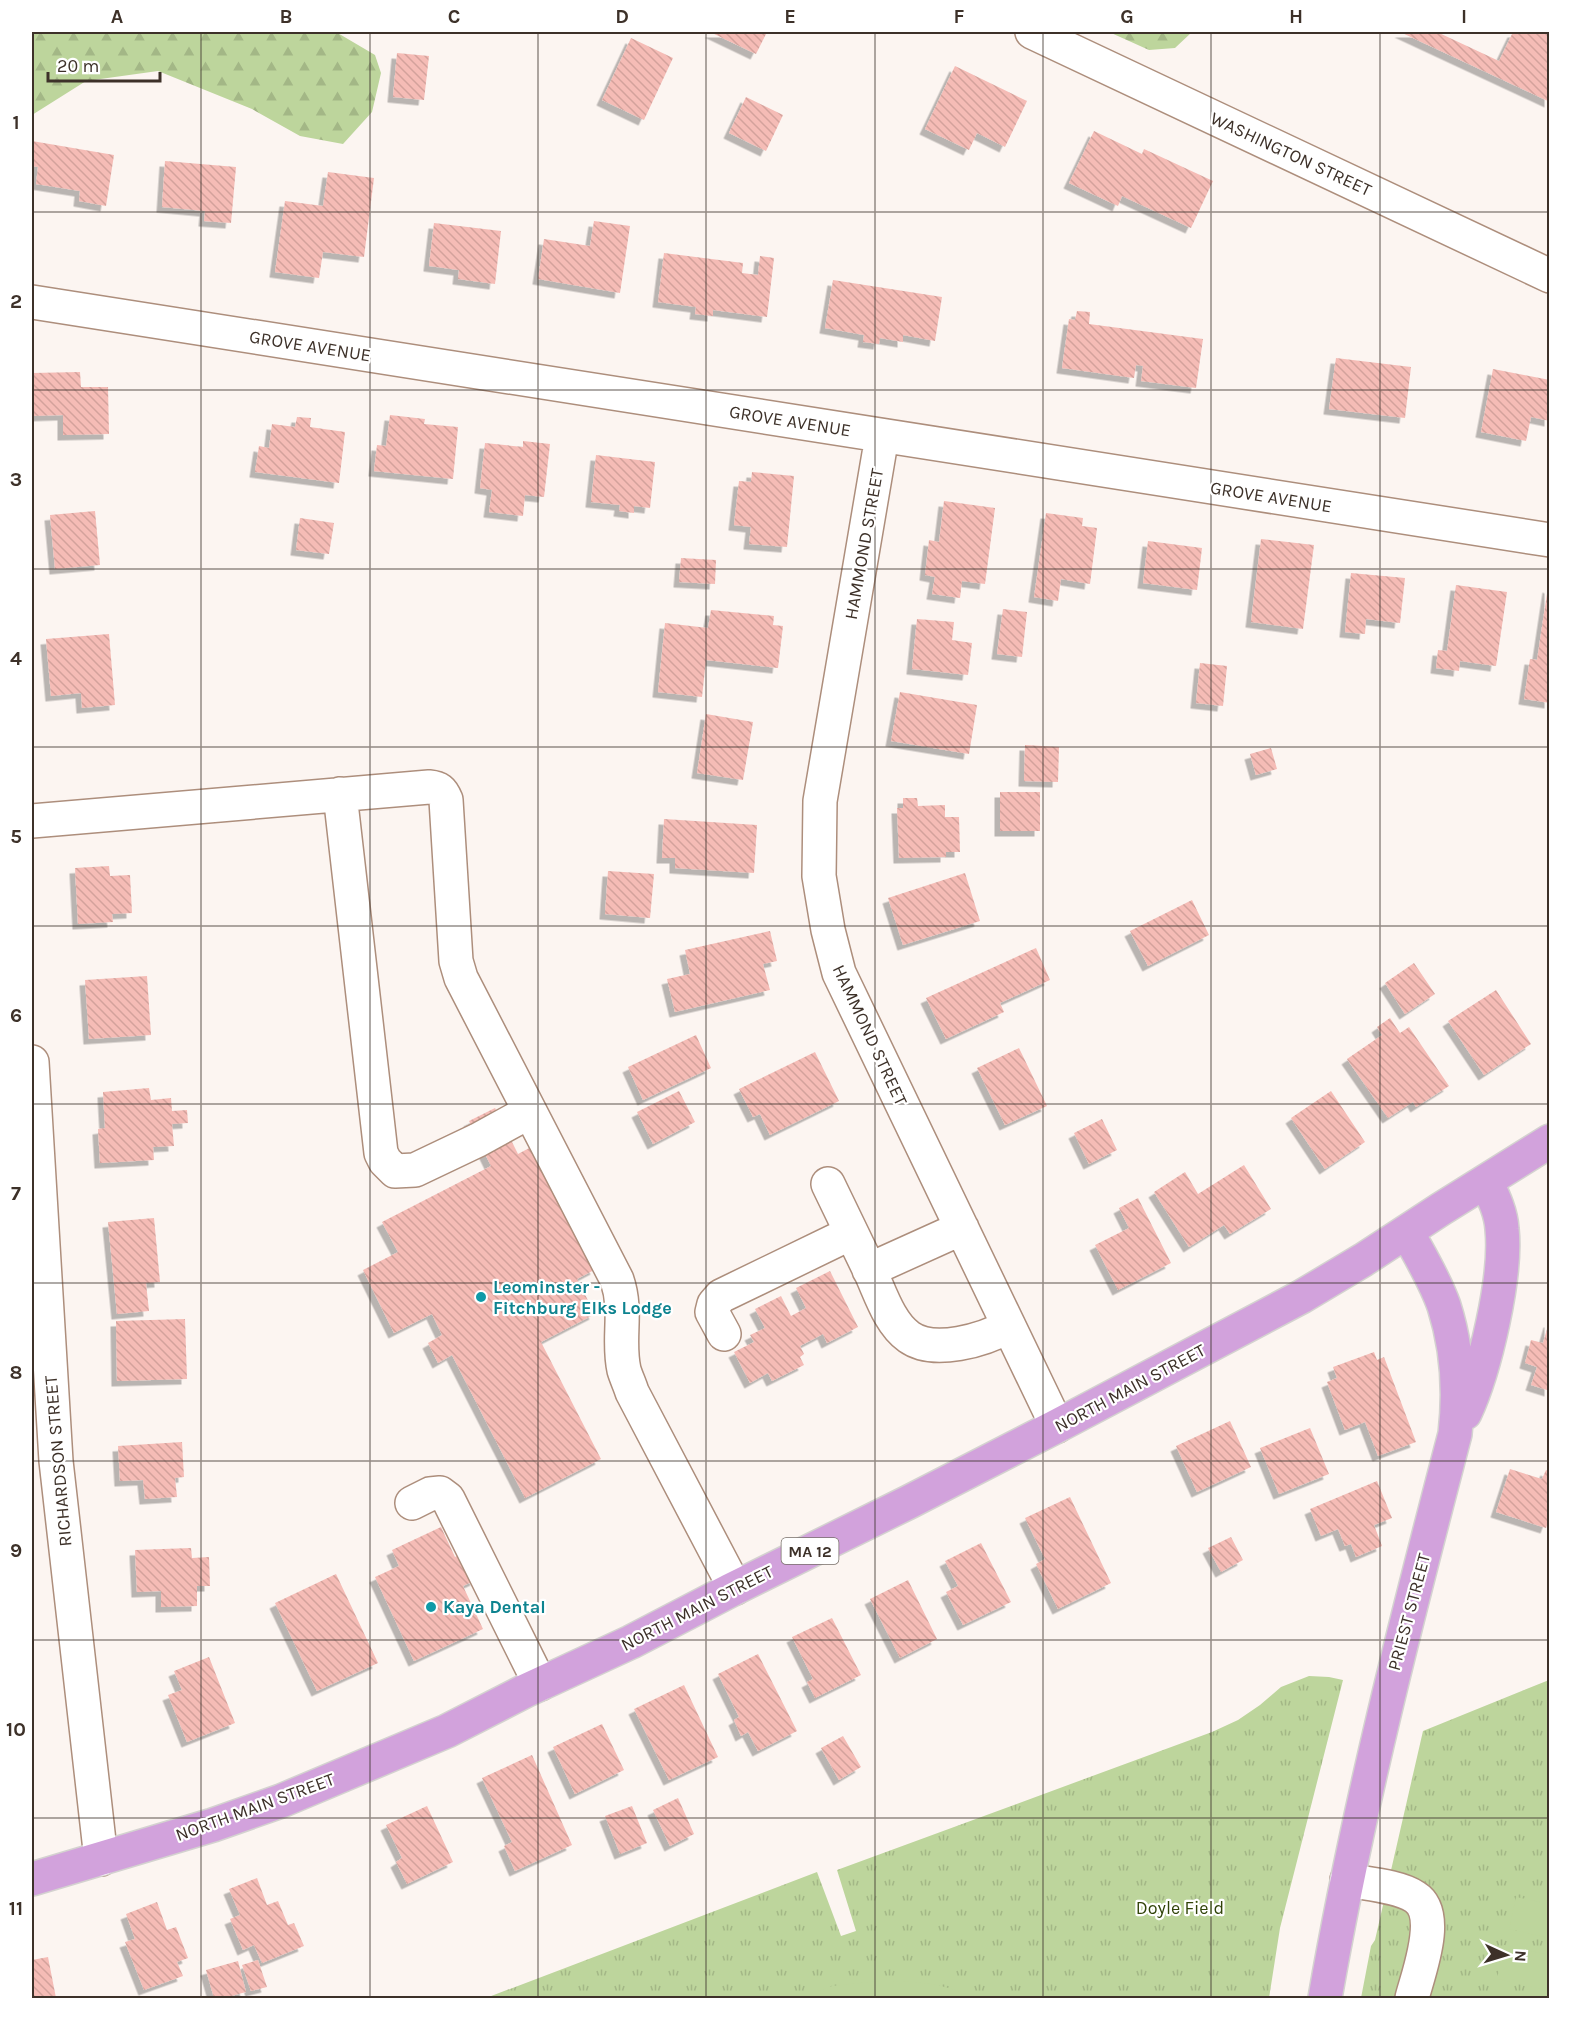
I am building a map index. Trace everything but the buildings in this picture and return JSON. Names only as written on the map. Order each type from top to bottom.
[{"type":"main road","name":"NORTH MAIN STREET","points":[[32,1879],[213,1825],[290,1797],[447,1731],[540,1684],[631,1642],[1057,1426],[1301,1297],[1550,1141]]},
{"type":"main road","points":[[1455,1434],[1469,1404],[1480,1369],[1501,1274],[1502,1228],[1497,1206],[1486,1181]]},
{"type":"main road","name":"PRIEST STREET","points":[[1325,1998],[1347,1880],[1393,1672],[1455,1434],[1458,1407],[1458,1385],[1444,1305],[1407,1232]]},
{"type":"street","name":"WASHINGTON STREET","points":[[1032,32],[1550,276]]},
{"type":"street","name":"GROVE AVENUE","points":[[32,302],[1550,540]]},
{"type":"street","name":"HAMMOND STREET","points":[[882,436],[820,801],[819,876],[828,930],[838,973],[1057,1426]]},
{"type":"street","points":[[32,821],[429,787],[438,788],[443,792],[446,800],[456,962],[466,991],[617,1280],[624,1311],[624,1368],[632,1392],[735,1588]]},
{"type":"street","points":[[340,794],[381,1153],[385,1161],[395,1171],[409,1172],[478,1140],[529,1112]]},
{"type":"street","name":"RICHARDSON STREET","points":[[32,1062],[44,1459],[100,1859]]},
{"type":"street","points":[[828,1184],[901,1331],[911,1339],[934,1345],[975,1340],[985,1338],[1009,1326]]},
{"type":"street","points":[[869,1270],[962,1228]]},
{"type":"street","points":[[724,1334],[712,1312],[714,1304],[721,1296],[851,1233]]},
{"type":"street","points":[[412,1503],[430,1494],[440,1493],[448,1499],[540,1684]]},
{"type":"street","points":[[1347,1880],[1404,1893],[1416,1898],[1424,1907],[1428,1921],[1428,1934],[1412,1998]]},
{"type":"green space","points":[[32,32],[336,32],[375,55],[381,73],[372,112],[343,144],[300,136],[252,109],[158,71],[86,81],[32,115]]},
{"type":"green space","points":[[1109,32],[1192,32],[1175,48],[1149,50]]},
{"type":"green space","name":"Doyle Field","points":[[1309,1676],[1343,1680],[1280,1928],[1269,1998],[486,1998],[817,1872],[841,1936],[856,1931],[837,1870],[1212,1732],[1238,1720],[1281,1687]]},
{"type":"green space","points":[[1549,1680],[1549,1998],[1361,1998],[1371,1946],[1375,1940],[1423,1731]]},
{"type":"green space","points":[[1516,1897],[1549,1904],[1549,1938],[1509,1929]]},
{"type":"green space","points":[[1504,1945],[1549,1955],[1549,1991],[1497,1979]]},
{"type":"green space","points":[[878,1981],[928,1984],[975,1998],[798,1998],[832,1986]]},
{"type":"place","name":"Leominster - Fitchburg Elks Lodge","points":[[481,1297]]},
{"type":"place","name":"Kaya Dental","points":[[431,1607]]}]
